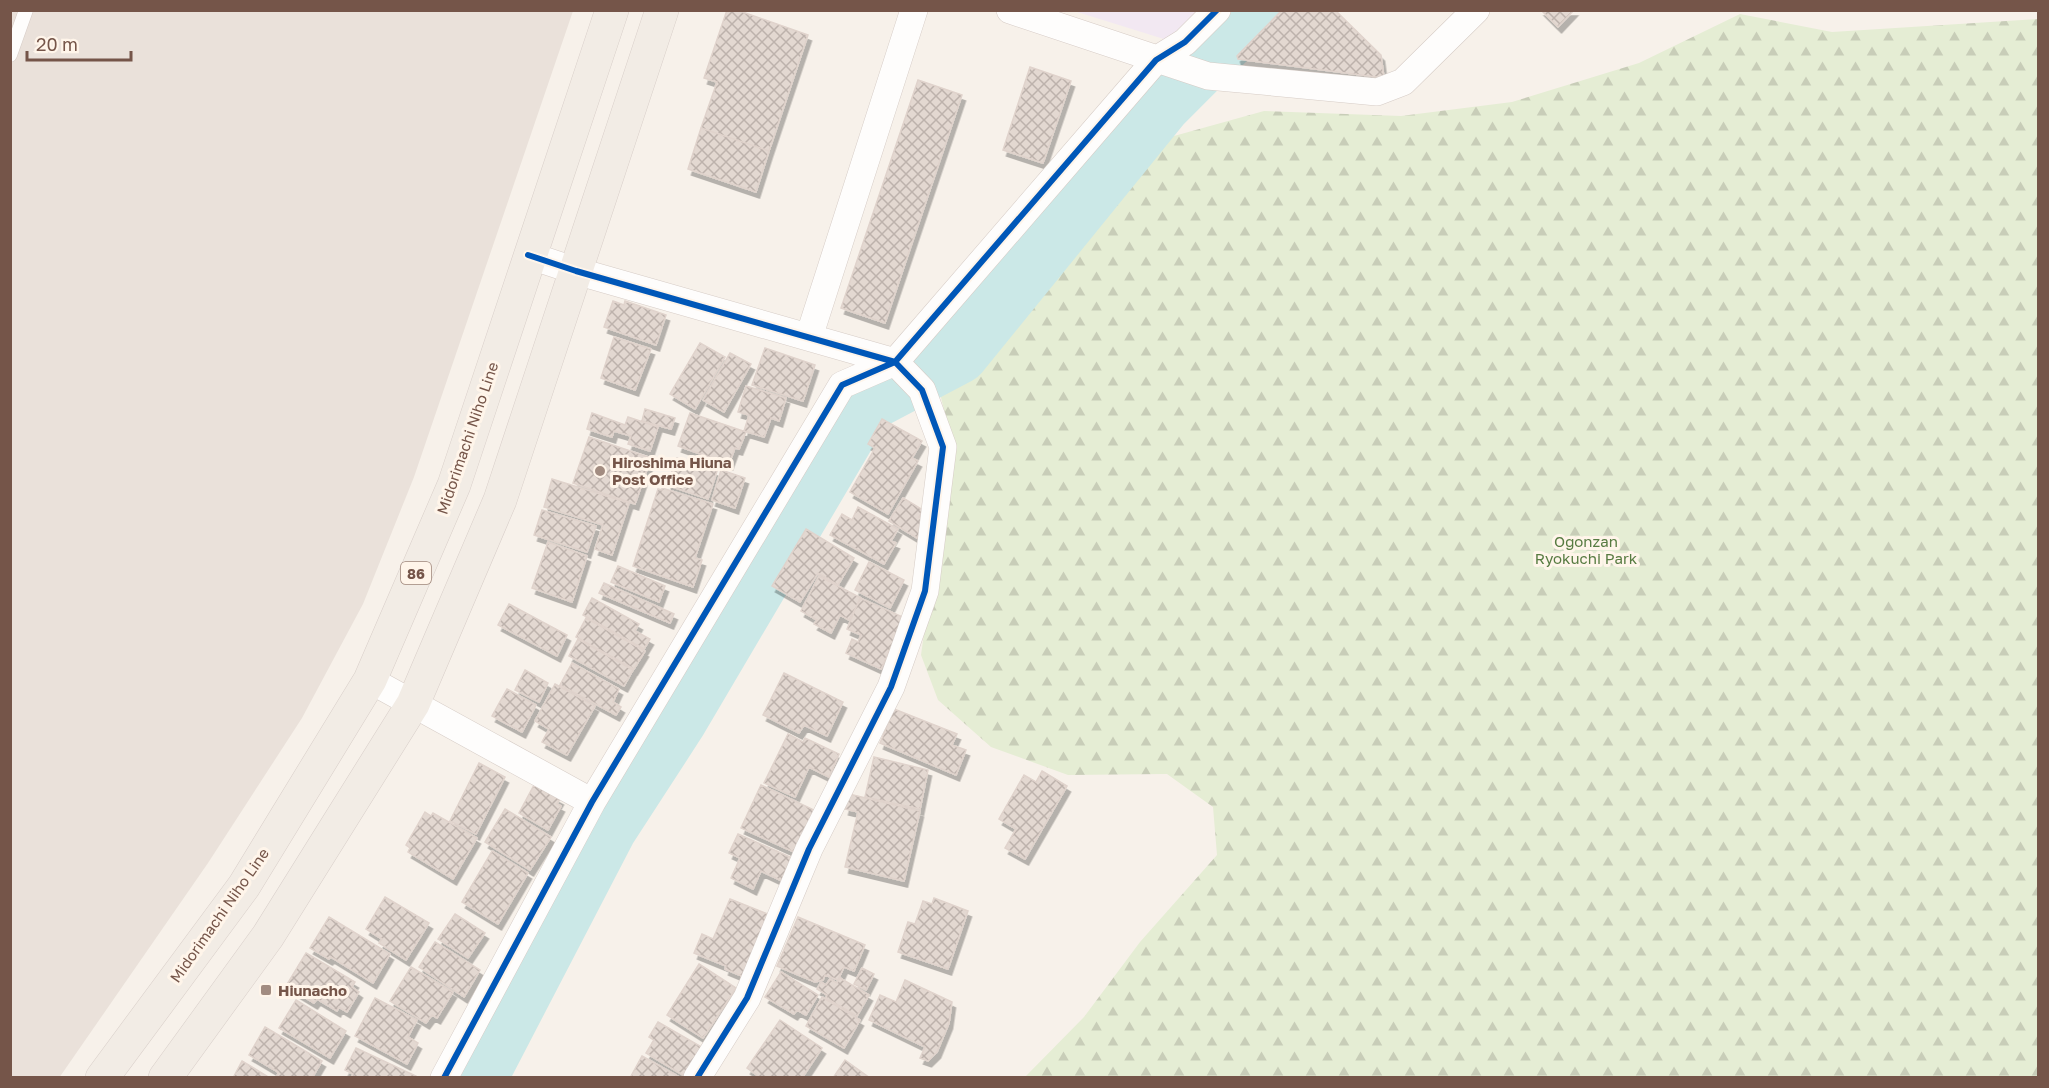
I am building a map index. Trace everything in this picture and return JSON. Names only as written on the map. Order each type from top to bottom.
[{"type":"main road","name":"Midorimachi Niho Line","points":[[102,1077],[244,886],[370,680],[454,485],[528,255],[612,10]]},
{"type":"main road","points":[[165,1077],[268,936],[413,704],[500,500],[662,10]]},
{"type":"street","points":[[809,337],[914,10]]},
{"type":"street","points":[[1010,10],[1166,64],[1208,76],[1377,92],[1403,82],[1476,10]]},
{"type":"street","points":[[444,1077],[592,802],[842,385],[896,363],[1185,42],[1217,10]]},
{"type":"street","points":[[528,255],[576,271],[896,363],[922,390],[943,447],[925,591],[891,687],[809,849],[747,998],[697,1077]]},
{"type":"street","points":[[370,680],[592,802]]},
{"type":"lane","points":[[10,55],[26,10]]},
{"type":"shaded area","points":[[10,11],[573,11],[414,477],[363,604],[302,718],[208,863],[59,1078],[10,1077]]},
{"type":"shaded area","points":[[1074,11],[1197,11],[1167,40]]},
{"type":"green space","name":"Ogonzan Ryokuchi Park","points":[[1740,14],[1832,32],[2038,19],[2038,1077],[1025,1077],[1084,1017],[1140,942],[1217,855],[1213,807],[1167,774],[1068,775],[991,747],[938,700],[921,655],[951,440],[936,376],[969,348],[1064,227],[1156,141],[1264,111],[1401,116],[1512,102],[1639,63]]},
{"type":"building","points":[[727,10],[737,10],[808,35],[769,151],[701,128],[717,82],[704,78]]},
{"type":"building","points":[[1282,10],[1335,10],[1381,55],[1384,78],[1238,59],[1237,56]]},
{"type":"building","points":[[1541,10],[1574,10],[1558,27]]},
{"type":"building","points":[[1030,67],[1071,81],[1043,163],[1003,150]]},
{"type":"building","points":[[918,80],[962,95],[885,323],[841,308]]},
{"type":"building","points":[[701,128],[769,151],[756,192],[688,169]]},
{"type":"building","points":[[613,301],[624,305],[625,301],[666,315],[656,345],[604,327]]},
{"type":"building","points":[[614,337],[651,349],[635,390],[601,378]]},
{"type":"building","points":[[700,343],[725,357],[695,409],[670,394]]},
{"type":"building","points":[[765,348],[815,365],[803,401],[752,385]]},
{"type":"building","points":[[730,353],[751,364],[724,412],[703,400]]},
{"type":"building","points":[[746,386],[786,398],[779,421],[771,418],[764,437],[744,431],[749,415],[738,412]]},
{"type":"building","points":[[645,409],[675,418],[671,429],[642,421]]},
{"type":"building","points":[[592,413],[625,425],[628,417],[658,427],[650,451],[628,444],[631,436],[614,431],[612,437],[587,429]]},
{"type":"building","points":[[690,413],[746,432],[739,449],[735,448],[729,464],[678,446]]},
{"type":"building","points":[[882,419],[922,441],[912,458],[918,461],[888,514],[850,492],[875,448],[868,444]]},
{"type":"building","points":[[589,437],[651,458],[635,504],[573,483]]},
{"type":"building","points":[[677,458],[717,471],[708,499],[667,485]]},
{"type":"building","points":[[721,470],[745,478],[735,508],[712,500]]},
{"type":"building","points":[[552,479],[629,503],[612,555],[595,549],[603,525],[544,507]]},
{"type":"building","points":[[662,488],[713,504],[695,558],[702,560],[693,587],[633,566],[658,489],[662,490]]},
{"type":"building","points":[[903,498],[923,510],[919,517],[923,519],[923,527],[917,538],[889,521]]},
{"type":"building","points":[[858,507],[898,529],[891,541],[896,543],[884,564],[830,535],[842,514],[852,520]]},
{"type":"building","points":[[542,510],[596,526],[587,552],[534,535]]},
{"type":"building","points":[[806,529],[854,558],[838,585],[818,573],[800,602],[772,586]]},
{"type":"building","points":[[548,542],[587,556],[572,602],[532,588]]},
{"type":"building","points":[[869,562],[904,580],[890,608],[855,590]]},
{"type":"building","points":[[618,566],[665,586],[659,602],[611,582]]},
{"type":"building","points":[[819,576],[861,598],[849,620],[840,615],[831,633],[814,624],[817,620],[801,611]]},
{"type":"building","points":[[604,583],[674,614],[670,623],[599,593]]},
{"type":"building","points":[[592,598],[639,624],[635,631],[650,639],[644,649],[583,615]]},
{"type":"building","points":[[860,598],[905,618],[881,669],[846,653],[852,639],[858,642],[861,635],[847,629]]},
{"type":"building","points":[[509,604],[567,635],[557,656],[498,625]]},
{"type":"building","points":[[586,618],[645,651],[634,669],[576,637]]},
{"type":"building","points":[[578,639],[633,670],[624,686],[569,656]]},
{"type":"building","points":[[572,663],[619,689],[613,702],[621,707],[616,715],[560,685]]},
{"type":"building","points":[[525,670],[548,683],[539,702],[515,690]]},
{"type":"building","points":[[784,673],[843,702],[827,736],[804,725],[799,733],[763,715]]},
{"type":"building","points":[[555,684],[595,706],[567,755],[542,742],[549,729],[535,721]]},
{"type":"building","points":[[507,689],[536,705],[522,732],[492,716]]},
{"type":"building","points":[[894,709],[957,734],[952,745],[966,750],[956,775],[880,743]]},
{"type":"building","points":[[788,734],[803,742],[805,738],[839,754],[829,777],[809,767],[795,797],[764,783]]},
{"type":"building","points":[[874,757],[928,770],[920,809],[865,797]]},
{"type":"building","points":[[479,763],[505,777],[476,834],[450,821]]},
{"type":"building","points":[[1042,771],[1067,786],[1025,859],[1005,848],[1016,829],[999,819],[1024,775],[1036,782]]},
{"type":"building","points":[[534,785],[560,799],[557,804],[561,806],[548,830],[519,813]]},
{"type":"building","points":[[761,785],[814,810],[794,852],[741,828]]},
{"type":"building","points":[[849,794],[920,811],[904,881],[845,867],[858,812],[845,809]]},
{"type":"building","points":[[505,809],[551,837],[530,870],[485,842]]},
{"type":"building","points":[[425,812],[431,816],[433,813],[477,838],[453,879],[408,852],[410,848],[406,845]]},
{"type":"building","points":[[738,834],[792,858],[782,881],[761,871],[753,889],[731,878],[740,858],[729,853]]},
{"type":"building","points":[[492,851],[528,873],[498,924],[462,902]]},
{"type":"building","points":[[385,897],[429,923],[406,960],[379,943],[382,939],[366,929]]},
{"type":"building","points":[[934,898],[968,911],[948,969],[898,952],[908,922],[915,924],[923,901],[932,904]]},
{"type":"building","points":[[730,899],[770,915],[744,977],[725,969],[726,966],[694,953],[702,934],[713,939]]},
{"type":"building","points":[[455,914],[485,933],[468,958],[438,939]]},
{"type":"building","points":[[329,917],[390,954],[373,983],[331,957],[329,959],[310,948]]},
{"type":"building","points":[[798,917],[865,945],[854,971],[844,967],[838,980],[825,975],[823,980],[815,982],[777,966]]},
{"type":"building","points":[[435,942],[480,970],[464,997],[419,967]]},
{"type":"building","points":[[306,953],[355,982],[352,987],[359,992],[347,1012],[339,1007],[337,1011],[317,999],[314,1003],[286,986]]},
{"type":"building","points":[[699,964],[736,988],[703,1038],[667,1015]]},
{"type":"building","points":[[411,967],[453,992],[437,1018],[432,1015],[426,1023],[390,1001]]},
{"type":"building","points":[[862,968],[874,974],[866,990],[854,984]]},
{"type":"building","points":[[781,972],[818,995],[806,1015],[797,1010],[794,1014],[765,997]]},
{"type":"building","points":[[840,978],[869,995],[857,1016],[826,998],[827,995],[817,989],[821,982],[826,985],[830,979],[837,983]]},
{"type":"building","points":[[905,980],[952,1002],[949,1023],[937,1052],[928,1061],[920,1058],[925,1047],[869,1020],[880,995],[896,1002]]},
{"type":"building","points":[[822,997],[860,1020],[844,1048],[806,1026]]},
{"type":"building","points":[[375,998],[417,1020],[408,1037],[418,1043],[407,1064],[355,1036]]},
{"type":"building","points":[[296,1000],[346,1031],[330,1058],[279,1028]]},
{"type":"building","points":[[780,1020],[822,1048],[802,1078],[761,1078],[747,1068]]},
{"type":"building","points":[[658,1022],[705,1049],[688,1078],[646,1053],[654,1040],[649,1037]]},
{"type":"building","points":[[265,1027],[322,1061],[312,1078],[277,1078],[278,1072],[249,1055]]},
{"type":"building","points":[[356,1048],[416,1076],[415,1078],[351,1078],[353,1074],[345,1070]]},
{"type":"building","points":[[642,1056],[681,1078],[630,1078]]},
{"type":"building","points":[[845,1060],[870,1078],[833,1078]]},
{"type":"building","points":[[242,1061],[270,1078],[233,1078]]},
{"type":"waterway","points":[[476,1078],[606,828],[676,720],[863,403],[958,353],[1161,103],[1254,10]]},
{"type":"cycle path","points":[[444,1078],[592,802],[842,385],[895,362],[1156,60],[1185,42],[1217,10]]},
{"type":"cycle path","points":[[528,255],[576,271],[895,362],[922,390],[943,447],[925,591],[891,687],[809,849],[747,998],[697,1078]]},
{"type":"place","name":"Hiroshima Hiuna Post Office","points":[[600,471]]},
{"type":"place","name":"Hiunacho","points":[[266,990]]}]
